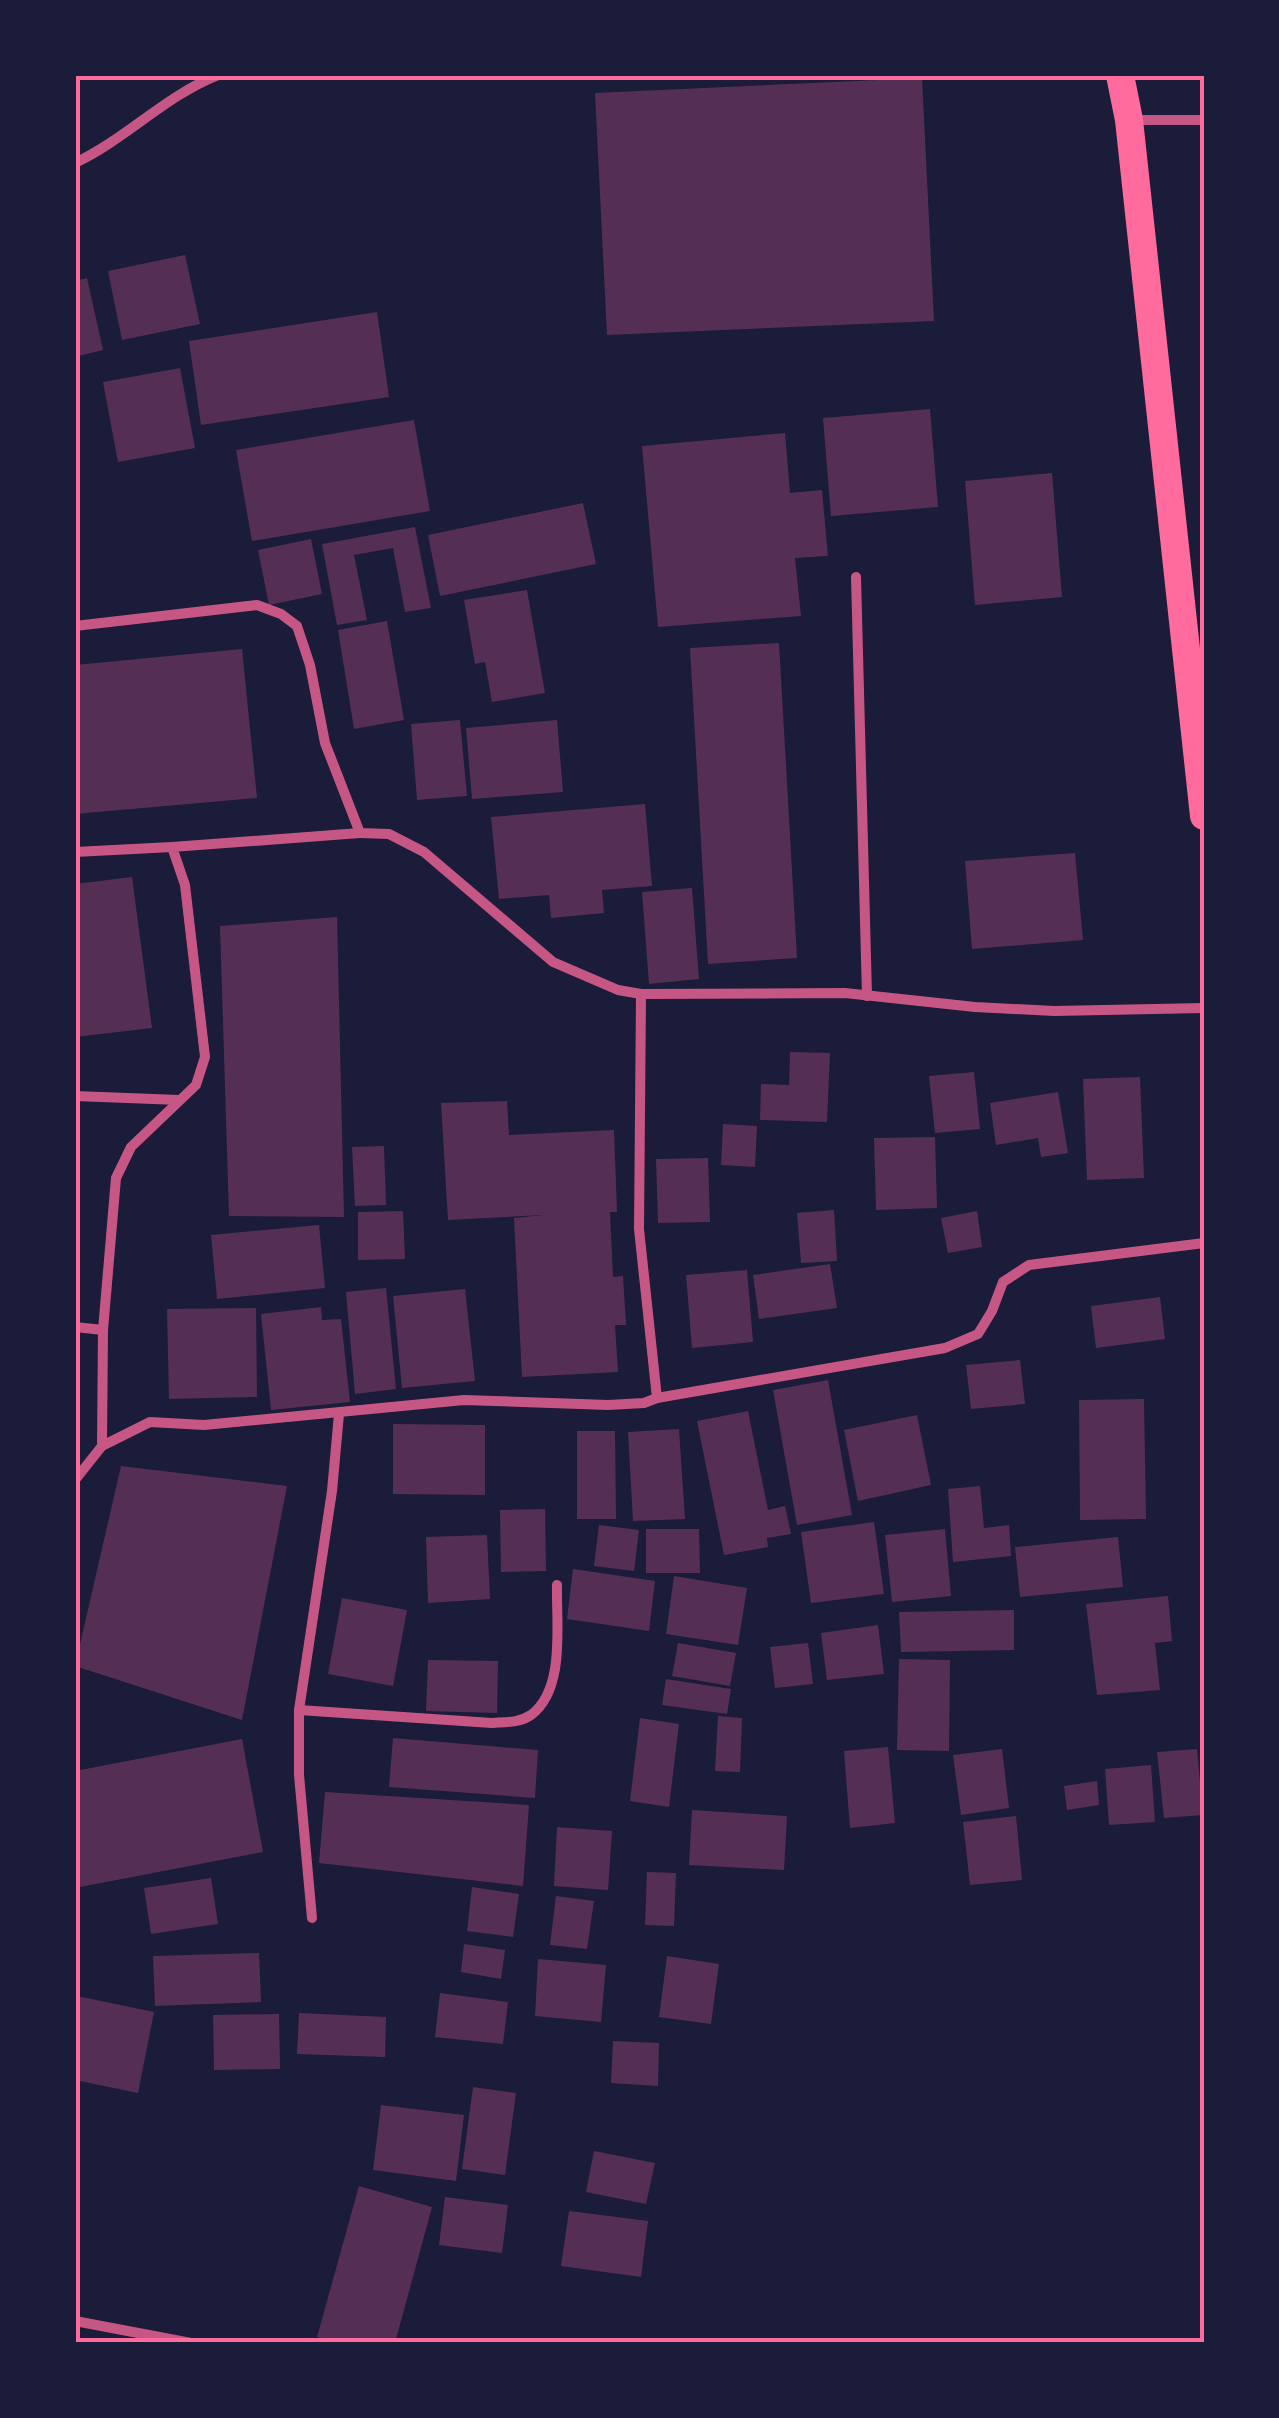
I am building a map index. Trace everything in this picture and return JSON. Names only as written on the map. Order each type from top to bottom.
[{"type":"highway","points":[[1120,75],[1129,120],[1204,816]]},
{"type":"street","points":[[75,163],[123,136],[193,85],[218,75]]},
{"type":"street","points":[[1129,120],[1204,120]]},
{"type":"street","points":[[856,577],[867,996]]},
{"type":"street","points":[[75,626],[257,605],[281,614],[297,626],[310,665],[325,743],[360,833]]},
{"type":"street","points":[[75,852],[389,834],[424,852],[552,962],[618,990],[641,994],[846,993],[1054,1012],[1204,1008]]},
{"type":"street","points":[[102,1446],[103,1330],[116,1178],[121,1163],[144,1132],[196,1085],[205,1057],[184,885],[172,847]]},
{"type":"street","points":[[641,994],[638,1229],[657,1398]]},
{"type":"street","points":[[75,1096],[180,1100]]},
{"type":"street","points":[[76,1474],[102,1446],[150,1422],[204,1425],[464,1400],[644,1403],[944,1348],[978,1334],[1003,1282],[1029,1265],[1204,1243]]},
{"type":"street","points":[[75,1327],[103,1330]]},
{"type":"street","points":[[312,1918],[299,1776],[298,1710],[332,1492],[339,1414]]},
{"type":"street","points":[[298,1710],[492,1723],[518,1721],[534,1713],[550,1688],[555,1665],[557,1585]]},
{"type":"street","points":[[75,2321],[191,2343]]},
{"type":"building","points":[[922,78],[934,321],[607,335],[595,93]]},
{"type":"building","points":[[185,255],[200,324],[122,340],[108,271]]},
{"type":"building","points":[[87,278],[103,350],[75,357],[75,281]]},
{"type":"building","points":[[377,312],[389,397],[201,425],[189,341]]},
{"type":"building","points":[[180,368],[195,448],[118,462],[103,382]]},
{"type":"building","points":[[930,409],[938,507],[831,516],[823,418]]},
{"type":"building","points":[[414,420],[430,511],[252,541],[236,450]]},
{"type":"building","points":[[785,433],[790,493],[822,490],[828,556],[795,558],[801,616],[658,627],[642,446]]},
{"type":"building","points":[[1052,473],[1062,597],[975,605],[965,481]]},
{"type":"building","points":[[583,503],[596,564],[440,596],[428,535]]},
{"type":"building","points":[[415,527],[431,608],[405,612],[393,548],[354,555],[367,620],[337,625],[322,544]]},
{"type":"building","points":[[311,539],[322,594],[269,605],[258,550]]},
{"type":"building","points":[[527,590],[545,693],[492,702],[485,662],[475,664],[464,600]]},
{"type":"building","points":[[387,621],[404,720],[354,729],[338,630]]},
{"type":"building","points":[[779,643],[797,958],[708,964],[690,648]]},
{"type":"building","points":[[242,649],[257,798],[75,814],[75,665]]},
{"type":"building","points":[[460,720],[467,796],[417,800],[411,724]]},
{"type":"building","points":[[557,720],[563,792],[472,799],[466,728]]},
{"type":"building","points":[[645,804],[652,886],[602,890],[604,913],[551,918],[549,895],[499,899],[491,817]]},
{"type":"building","points":[[1075,853],[1083,940],[972,949],[965,861]]},
{"type":"building","points":[[132,877],[152,1028],[75,1037],[75,884]]},
{"type":"building","points":[[692,888],[699,979],[649,984],[642,892]]},
{"type":"building","points":[[337,917],[344,1217],[229,1216],[220,926]]},
{"type":"building","points":[[790,1052],[830,1053],[827,1122],[760,1120],[761,1084],[789,1085]]},
{"type":"building","points":[[974,1072],[980,1129],[935,1133],[929,1076]]},
{"type":"building","points":[[1140,1077],[1144,1178],[1087,1180],[1083,1079]]},
{"type":"building","points":[[1058,1092],[1068,1153],[1041,1157],[1038,1138],[996,1145],[990,1103]]},
{"type":"building","points":[[507,1101],[509,1135],[614,1130],[617,1212],[610,1212],[613,1277],[623,1276],[626,1325],[615,1325],[618,1372],[522,1377],[514,1218],[543,1215],[448,1220],[441,1103]]},
{"type":"building","points":[[723,1124],[757,1126],[755,1167],[721,1165]]},
{"type":"building","points":[[935,1137],[937,1208],[876,1210],[874,1138]]},
{"type":"building","points":[[384,1146],[386,1205],[355,1206],[352,1147]]},
{"type":"building","points":[[708,1158],[710,1222],[658,1223],[656,1159]]},
{"type":"building","points":[[834,1210],[837,1261],[801,1263],[797,1213]]},
{"type":"building","points":[[403,1211],[405,1259],[358,1260],[358,1212]]},
{"type":"building","points":[[977,1211],[982,1247],[948,1253],[941,1218]]},
{"type":"building","points":[[319,1225],[325,1288],[217,1299],[211,1235]]},
{"type":"building","points":[[830,1264],[837,1308],[759,1319],[753,1275]]},
{"type":"building","points":[[747,1270],[753,1342],[692,1348],[686,1275]]},
{"type":"building","points":[[386,1288],[396,1389],[355,1394],[346,1292]]},
{"type":"building","points":[[465,1289],[475,1381],[402,1388],[393,1296]]},
{"type":"building","points":[[1160,1297],[1165,1339],[1096,1348],[1091,1306]]},
{"type":"building","points":[[321,1307],[322,1320],[341,1319],[350,1402],[271,1410],[261,1314]]},
{"type":"building","points":[[256,1308],[257,1397],[169,1399],[167,1309]]},
{"type":"building","points":[[1020,1360],[1025,1404],[971,1409],[966,1365]]},
{"type":"building","points":[[828,1380],[852,1515],[797,1525],[773,1390]]},
{"type":"building","points":[[1144,1399],[1146,1519],[1080,1520],[1079,1400]]},
{"type":"building","points":[[748,1411],[768,1510],[785,1506],[791,1534],[767,1538],[768,1547],[724,1555],[697,1421]]},
{"type":"building","points":[[917,1415],[931,1485],[858,1501],[844,1430]]},
{"type":"building","points":[[393,1424],[485,1425],[485,1495],[393,1494]]},
{"type":"building","points":[[679,1429],[685,1519],[633,1521],[628,1432]]},
{"type":"building","points":[[577,1431],[615,1431],[616,1519],[577,1519]]},
{"type":"building","points":[[121,1466],[287,1486],[242,1720],[75,1666]]},
{"type":"building","points":[[980,1486],[984,1528],[1009,1525],[1011,1556],[953,1562],[948,1489]]},
{"type":"building","points":[[545,1509],[546,1571],[501,1572],[500,1510]]},
{"type":"building","points":[[874,1522],[884,1594],[811,1603],[801,1532]]},
{"type":"building","points":[[599,1525],[639,1530],[634,1571],[594,1566]]},
{"type":"building","points":[[646,1529],[699,1529],[700,1573],[646,1573]]},
{"type":"building","points":[[945,1529],[951,1596],[892,1602],[885,1535]]},
{"type":"building","points":[[487,1535],[490,1599],[428,1603],[426,1537]]},
{"type":"building","points":[[1118,1537],[1123,1587],[1020,1597],[1015,1547]]},
{"type":"building","points":[[573,1569],[655,1581],[649,1631],[567,1619]]},
{"type":"building","points":[[674,1576],[747,1588],[738,1645],[666,1634]]},
{"type":"building","points":[[1168,1596],[1172,1641],[1155,1643],[1160,1690],[1097,1695],[1086,1604]]},
{"type":"building","points":[[342,1598],[407,1610],[393,1686],[328,1674]]},
{"type":"building","points":[[1014,1610],[1014,1650],[901,1652],[899,1612]]},
{"type":"building","points":[[878,1625],[884,1674],[827,1680],[821,1633]]},
{"type":"building","points":[[678,1643],[736,1653],[730,1686],[672,1676]]},
{"type":"building","points":[[808,1643],[813,1684],[775,1688],[770,1647]]},
{"type":"building","points":[[899,1659],[950,1660],[949,1751],[897,1750]]},
{"type":"building","points":[[428,1660],[498,1661],[497,1713],[426,1711]]},
{"type":"building","points":[[666,1679],[731,1689],[727,1714],[662,1705]]},
{"type":"building","points":[[718,1716],[742,1718],[740,1772],[715,1771]]},
{"type":"building","points":[[640,1718],[679,1724],[669,1807],[630,1801]]},
{"type":"building","points":[[393,1738],[538,1750],[535,1798],[389,1787]]},
{"type":"building","points":[[242,1739],[263,1852],[75,1888],[75,1771]]},
{"type":"building","points":[[888,1747],[895,1823],[850,1828],[844,1751]]},
{"type":"building","points":[[1002,1749],[1009,1808],[961,1815],[953,1755]]},
{"type":"building","points":[[1197,1749],[1203,1815],[1164,1818],[1157,1752]]},
{"type":"building","points":[[1151,1765],[1155,1822],[1109,1825],[1105,1769]]},
{"type":"building","points":[[1097,1781],[1099,1805],[1067,1810],[1064,1786]]},
{"type":"building","points":[[325,1792],[529,1805],[523,1886],[319,1863]]},
{"type":"building","points":[[692,1810],[787,1816],[784,1870],[689,1865]]},
{"type":"building","points":[[1016,1816],[1022,1880],[970,1885],[963,1822]]},
{"type":"building","points":[[557,1827],[612,1831],[608,1890],[554,1886]]},
{"type":"building","points":[[647,1872],[676,1873],[674,1926],[645,1925]]},
{"type":"building","points":[[211,1878],[218,1924],[151,1934],[144,1888]]},
{"type":"building","points":[[472,1887],[519,1894],[513,1937],[467,1931]]},
{"type":"building","points":[[556,1896],[594,1901],[587,1949],[550,1945]]},
{"type":"building","points":[[464,1944],[505,1950],[501,1979],[461,1972]]},
{"type":"building","points":[[259,1953],[261,2002],[155,2006],[153,1956]]},
{"type":"building","points":[[667,1956],[719,1964],[711,2024],[659,2017]]},
{"type":"building","points":[[538,1959],[606,1965],[601,2022],[535,2016]]},
{"type":"building","points":[[440,1993],[508,2002],[503,2044],[435,2037]]},
{"type":"building","points":[[77,1996],[154,2012],[138,2093],[75,2080]]},
{"type":"building","points":[[299,2013],[386,2017],[385,2057],[297,2054]]},
{"type":"building","points":[[279,2014],[280,2069],[214,2070],[213,2015]]},
{"type":"building","points":[[613,2041],[659,2043],[658,2086],[611,2083]]},
{"type":"building","points":[[473,2087],[516,2093],[505,2175],[462,2169]]},
{"type":"building","points":[[381,2105],[464,2115],[456,2181],[373,2170]]},
{"type":"building","points":[[594,2151],[655,2163],[646,2204],[586,2192]]},
{"type":"building","points":[[359,2186],[432,2207],[395,2343],[338,2343],[317,2337]]},
{"type":"building","points":[[445,2197],[508,2205],[502,2253],[439,2245]]},
{"type":"building","points":[[569,2211],[648,2221],[641,2277],[561,2266]]}]
